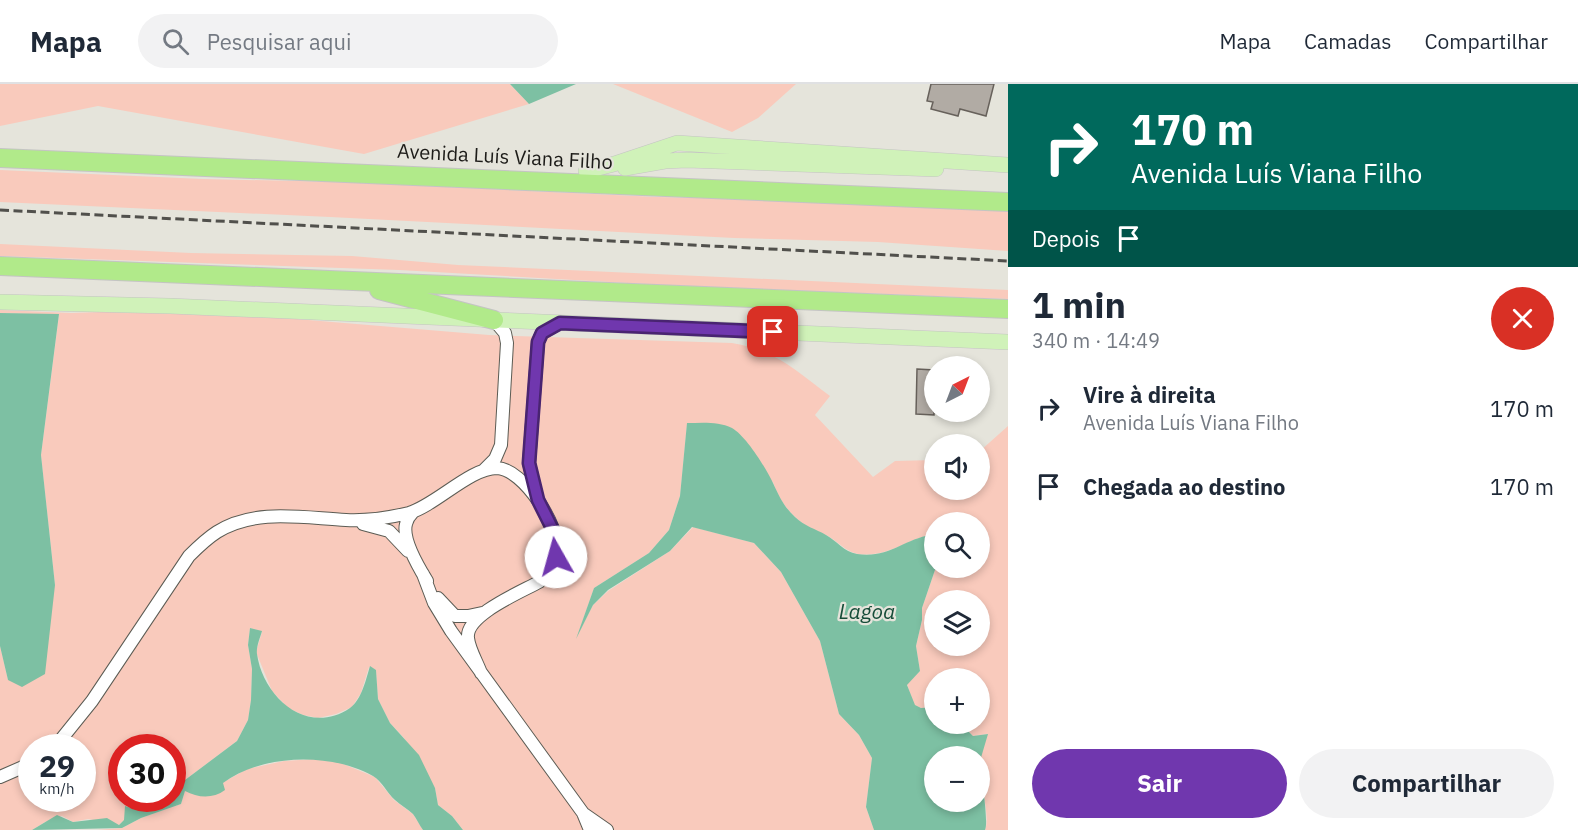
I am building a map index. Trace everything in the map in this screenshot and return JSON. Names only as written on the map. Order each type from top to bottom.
[{"type":"highway","name":"Avenida Luís Viana Filho","points":[[0,158],[1008,201]]},
{"type":"highway","points":[[456,176],[586,171]]},
{"type":"highway","points":[[0,266],[1008,309]]},
{"type":"highway","points":[[342,281],[494,320]]},
{"type":"main road","name":"Avenida Luís Viana Filho","points":[[586,171],[677,143],[1008,165]]},
{"type":"main road","name":"Avenida Luís Viana Filho","points":[[586,171],[610,170],[665,160],[687,160],[1008,172]]},
{"type":"main road","points":[[0,302],[170,306],[1008,342]]},
{"type":"street","points":[[65,734],[92,701],[179,569],[204,541],[218,531],[254,518],[286,516],[347,520],[381,519],[413,512],[483,471],[495,459],[501,445],[507,343],[505,333],[494,320]]},
{"type":"street","points":[[481,673],[467,636],[471,624],[482,613],[538,582],[553,565],[558,550],[556,536],[538,500],[529,463],[538,342],[542,333],[560,323]]},
{"type":"street","points":[[483,471],[495,468],[507,471],[521,480],[538,500]]},
{"type":"street","points":[[413,512],[406,522],[405,532],[415,560]]},
{"type":"street","points":[[347,520],[388,531],[402,543],[450,613],[461,616],[482,613]]},
{"type":"street","points":[[423,574],[434,603],[445,622],[583,813],[590,830]]},
{"type":"street","points":[[0,777],[18,769]]},
{"type":"street","points":[[583,813],[607,830]]},
{"type":"shaded area","points":[[0,84],[510,84],[529,104],[364,154],[98,106],[0,126]]},
{"type":"shaded area","points":[[613,84],[796,84],[758,118],[732,132]]},
{"type":"shaded area","points":[[0,170],[1008,209],[1008,251],[878,242],[734,238],[0,202]]},
{"type":"shaded area","points":[[0,244],[191,253],[352,256],[458,265],[1008,290],[1008,299],[663,285],[399,270],[0,256]]},
{"type":"shaded area","points":[[0,310],[71,313],[162,310],[489,335],[732,343],[747,346],[784,362],[830,396],[815,415],[873,477],[895,461],[924,460],[924,500],[990,500],[990,442],[1008,426],[1008,830],[985,830],[986,812],[990,812],[990,746],[984,746],[987,734],[990,734],[990,668],[924,668],[924,708],[914,705],[907,684],[920,671],[916,646],[924,602],[924,656],[990,656],[990,590],[928,590],[932,578],[990,578],[990,512],[924,512],[924,537],[881,553],[865,555],[853,553],[828,536],[803,524],[787,508],[773,482],[687,424],[680,496],[669,530],[649,553],[594,588],[578,634],[593,605],[608,591],[670,551],[693,527],[754,543],[781,572],[820,641],[839,714],[859,735],[872,758],[866,807],[874,830],[463,830],[452,816],[438,805],[435,788],[404,738],[390,723],[378,699],[376,670],[369,667],[361,693],[352,707],[318,718],[303,715],[288,708],[272,691],[256,652],[262,632],[250,628],[248,645],[252,669],[251,700],[248,720],[237,741],[186,779],[186,734],[108,734],[108,812],[139,812],[119,825],[88,819],[73,822],[62,816],[32,830],[0,830],[0,646],[8,680],[55,585],[41,455],[59,315],[0,313]]},
{"type":"shaded area","points":[[315,759],[341,763],[375,777],[394,800],[413,814],[423,830],[97,830],[122,828],[158,812],[186,812],[186,791],[222,783],[247,769],[284,761]]},
{"type":"water","points":[[510,84],[576,84],[529,104]]},
{"type":"water","points":[[0,313],[59,314],[41,455],[55,585],[45,674],[22,687],[8,680],[0,646]]},
{"type":"water","name":"Lagoa","points":[[687,423],[721,424],[732,428],[749,445],[761,461],[791,513],[802,523],[826,535],[848,551],[857,554],[878,554],[924,536],[924,578],[932,578],[928,590],[924,590],[922,620],[916,646],[920,671],[907,685],[915,705],[924,708],[924,734],[971,734],[973,736],[988,734],[984,746],[924,746],[924,812],[985,812],[985,830],[874,830],[866,807],[872,758],[859,735],[839,714],[820,641],[781,572],[754,543],[692,527],[670,551],[608,590],[593,605],[576,639],[594,588],[649,553],[669,530],[680,496]]},
{"type":"water","points":[[250,628],[262,631],[257,654],[268,685],[290,708],[303,715],[318,718],[334,716],[350,708],[361,694],[370,666],[376,670],[378,699],[390,723],[419,755],[435,788],[438,805],[452,816],[463,830],[423,830],[413,814],[395,800],[373,776],[356,768],[317,760],[276,762],[257,766],[223,783],[225,790],[216,795],[200,796],[186,791],[186,779],[237,741],[248,720],[252,669],[248,645]]},
{"type":"water","points":[[125,812],[158,812],[122,828],[32,830],[57,815],[73,822],[107,818],[119,825],[124,820]]},
{"type":"building","points":[[931,84],[994,84],[986,116],[960,109],[958,116],[931,109],[933,102],[927,101]]},
{"type":"building","points":[[917,369],[924,369],[924,414],[916,414]]},
{"type":"railway","points":[[0,210],[1008,261]]},
{"type":"route","points":[[556,557],[558,550],[556,536],[538,500],[529,470],[538,342],[542,333],[560,323],[773,332]]}]
